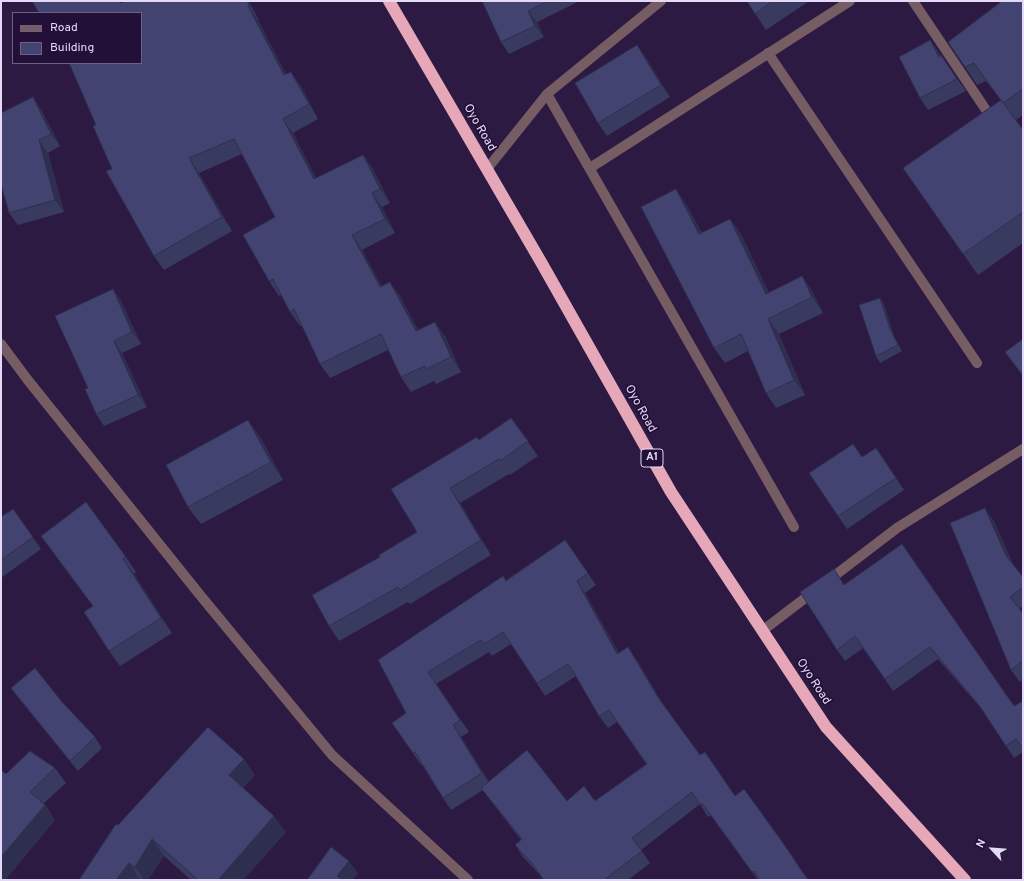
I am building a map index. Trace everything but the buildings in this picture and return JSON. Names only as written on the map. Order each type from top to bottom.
[{"type":"highway","name":"Oyo Road","points":[[389,1],[541,262],[671,492],[762,631],[826,727],[965,880]]},
{"type":"street","points":[[487,169],[547,94],[661,1]]},
{"type":"street","points":[[590,168],[850,1]]},
{"type":"street","points":[[913,1],[988,113]]},
{"type":"street","points":[[768,53],[977,363]]},
{"type":"street","points":[[547,94],[794,527]]},
{"type":"street","points":[[1,344],[32,385],[190,582],[332,755],[468,880]]},
{"type":"street","points":[[762,631],[896,528],[1023,448]]}]
